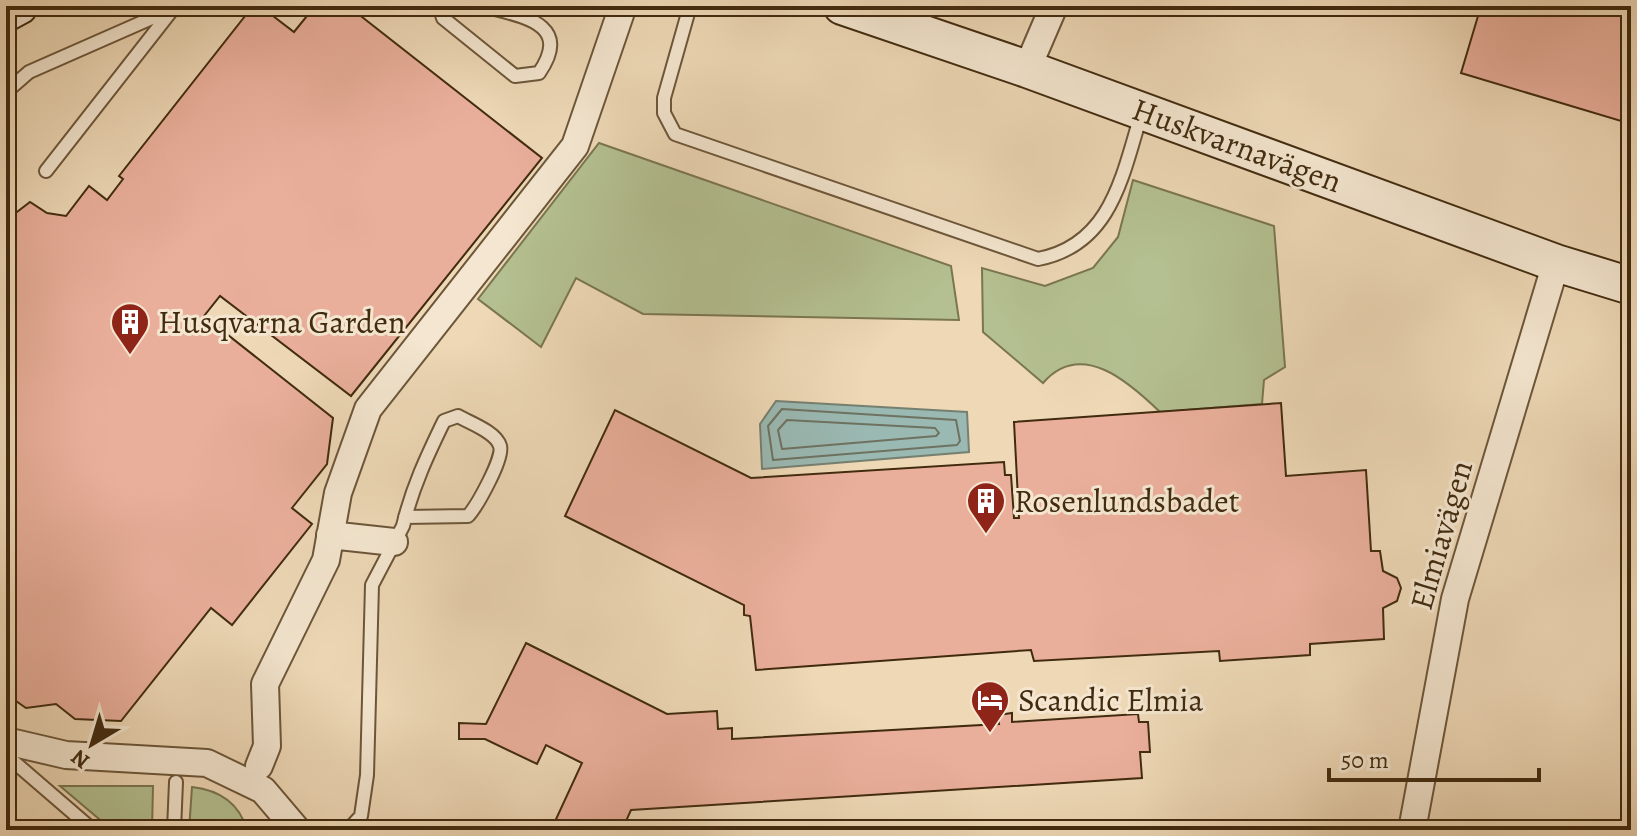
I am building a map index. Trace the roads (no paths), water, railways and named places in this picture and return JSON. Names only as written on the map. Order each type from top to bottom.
[{"type":"street","points":[[6,13],[19,6]]},
{"type":"street","points":[[259,766],[267,746],[265,684],[326,560],[338,493],[368,409],[575,146],[623,6]]},
{"type":"street","name":"Huskvarnavägen","points":[[842,6],[1027,69],[1556,263],[1631,286]]},
{"type":"street","points":[[1027,69],[1054,6]]},
{"type":"street","name":"Elmiavägen","points":[[1412,830],[1455,599],[1556,263]]},
{"type":"street","points":[[330,535],[394,542]]},
{"type":"street","points":[[6,741],[66,755],[207,763],[263,790],[296,830]]},
{"type":"lane","points":[[439,6],[443,18],[515,76],[539,73],[550,48],[548,35],[535,12],[484,6]]},
{"type":"lane","points":[[690,6],[664,98],[664,113],[675,134],[1038,259],[1077,246],[1111,208],[1143,111]]},
{"type":"lane","points":[[6,92],[29,72],[174,8]]},
{"type":"lane","points":[[46,171],[174,8]]},
{"type":"lane","points":[[348,830],[361,816],[367,775],[372,585],[405,517],[414,482],[444,421],[458,416],[494,437],[500,446],[499,458],[468,516],[405,517]]},
{"type":"lane","points":[[6,755],[93,830]]},
{"type":"lane","points":[[174,830],[176,782]]},
{"type":"water","points":[[776,401],[967,412],[969,452],[762,469],[760,424]]},
{"type":"place","name":"Husqvarna Garden","points":[[130,356]]},
{"type":"place","name":"Rosenlundsbadet","points":[[986,535]]},
{"type":"place","name":"Scandic Elmia","points":[[990,734]]}]
